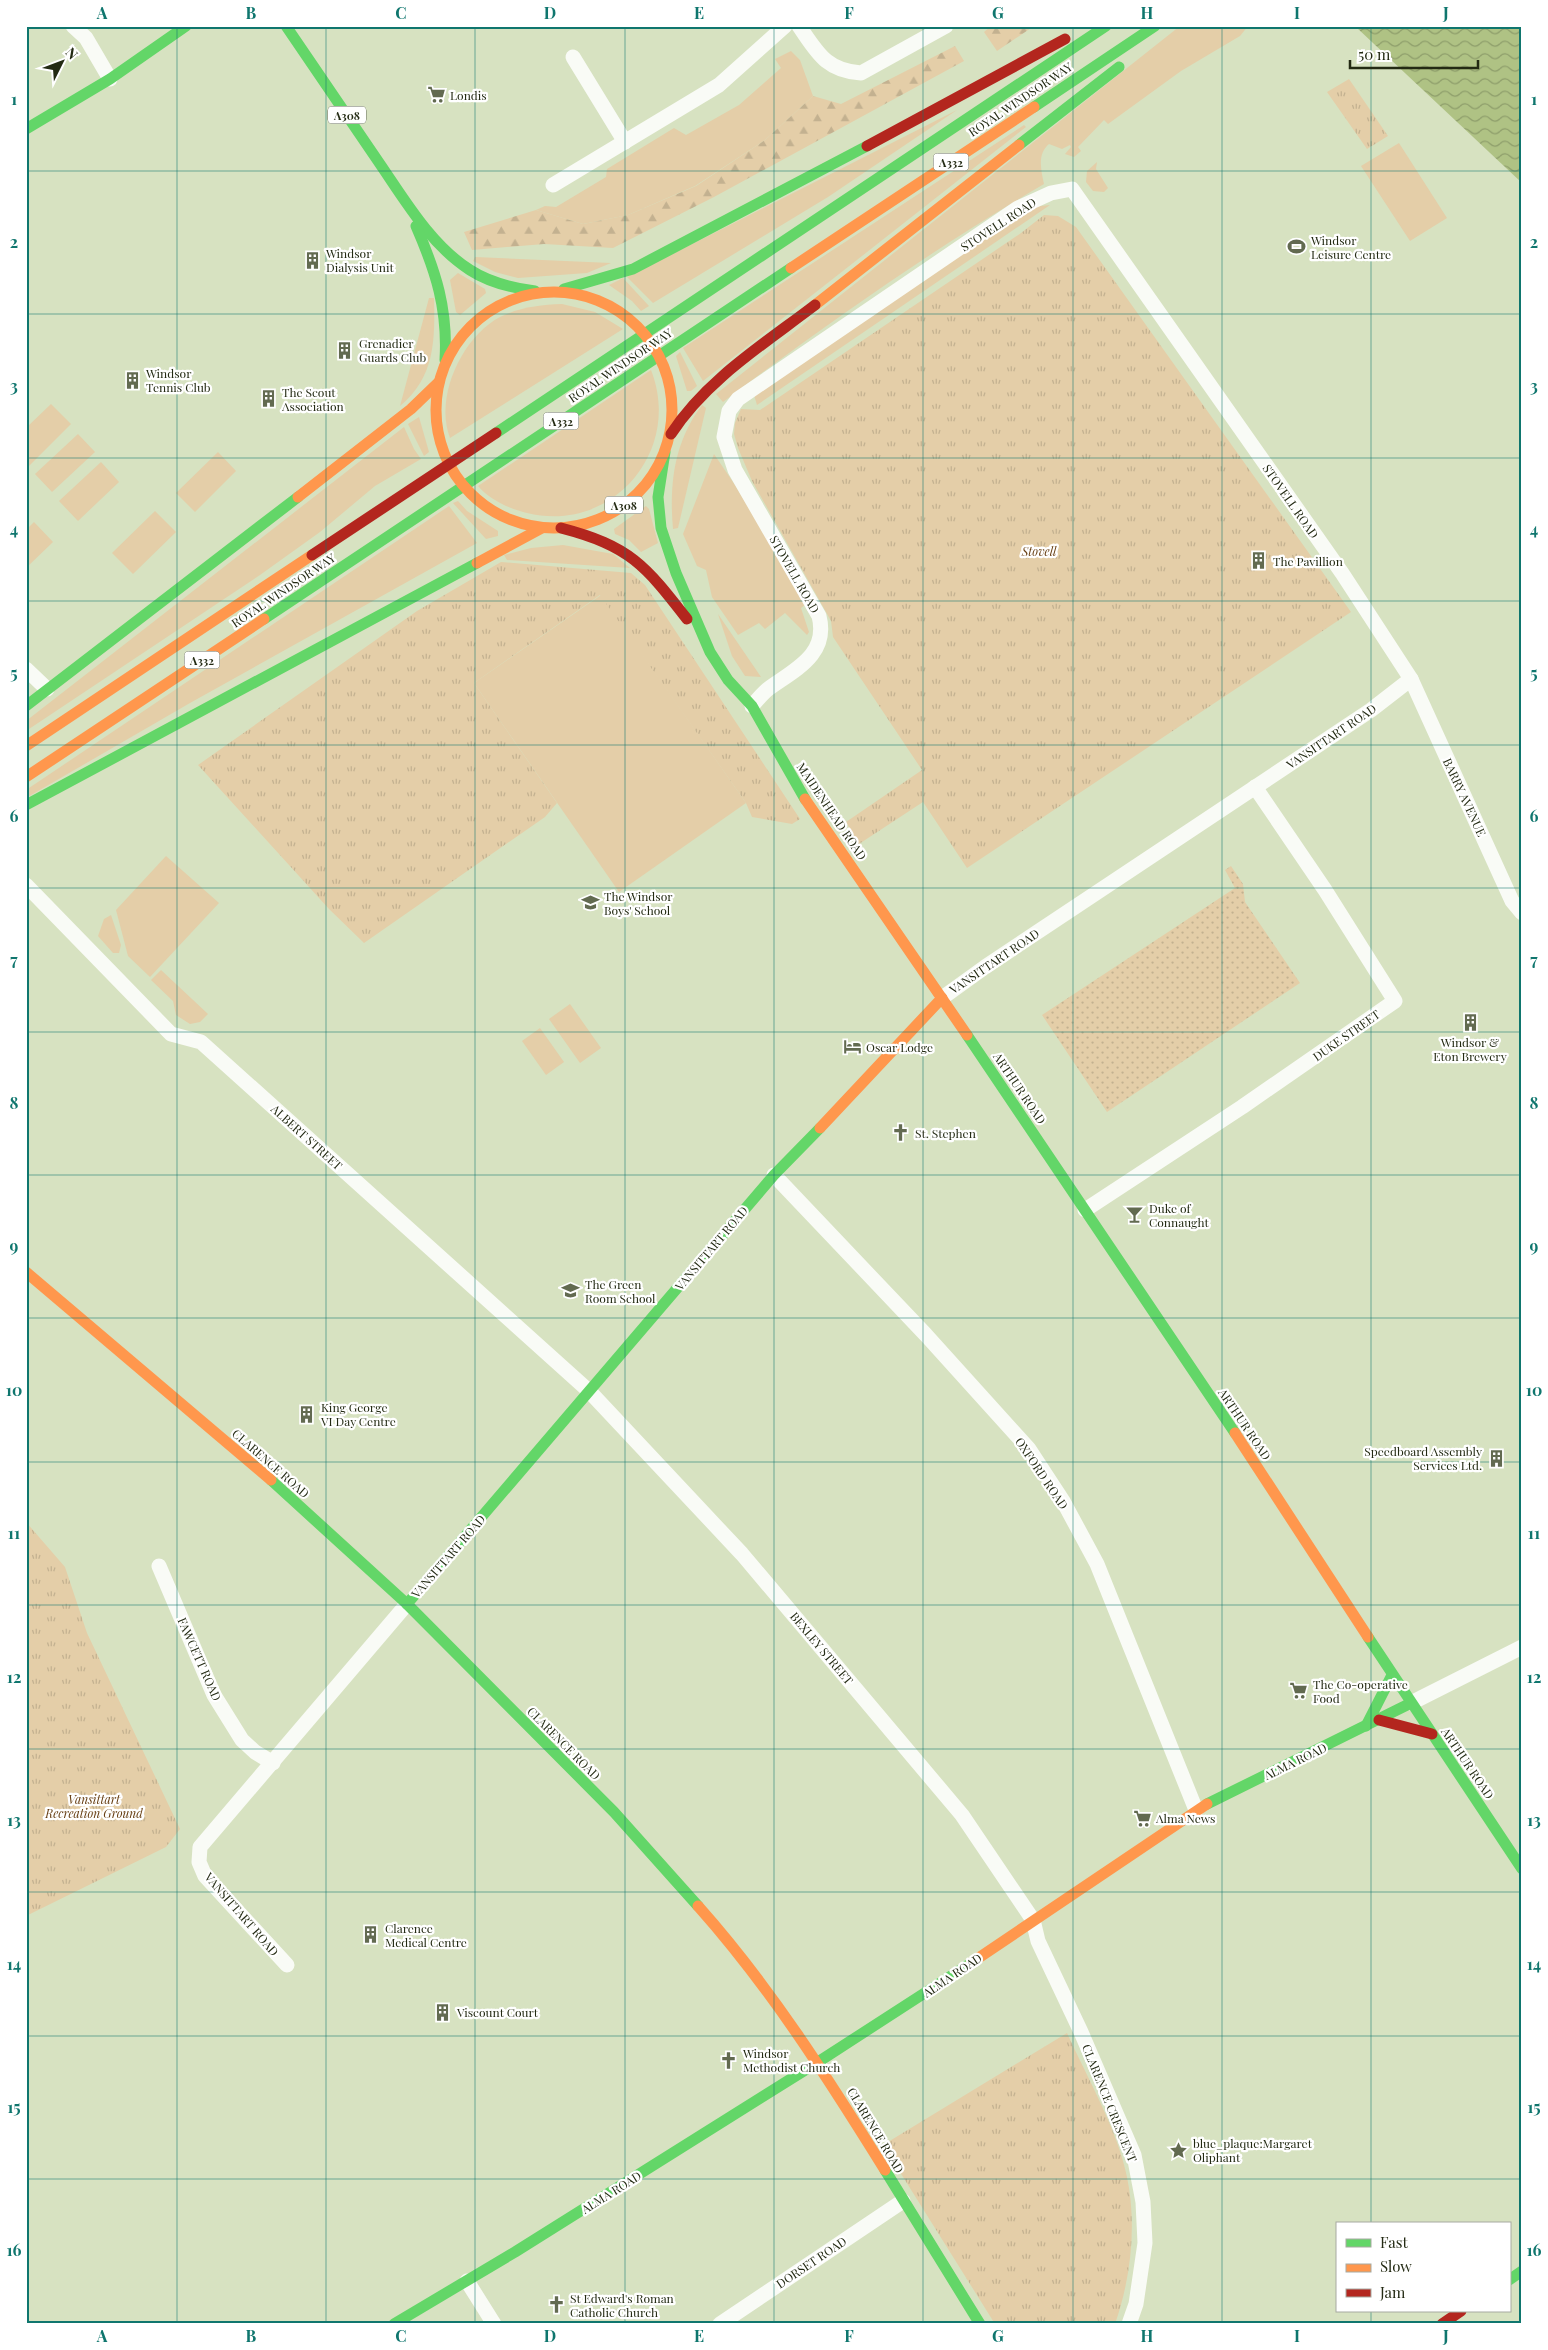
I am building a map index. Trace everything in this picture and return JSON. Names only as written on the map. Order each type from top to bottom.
[{"type":"main road","points":[[26,129],[110,79],[186,26]]},
{"type":"main road","name":"A308","points":[[286,26],[407,204],[444,247],[476,274],[498,284],[584,295],[599,300],[626,316],[644,334],[662,362],[667,377],[672,408],[669,437],[665,452],[645,485],[623,506],[593,521],[561,528],[542,528],[520,523],[490,509],[460,482],[447,461],[440,441],[436,405],[439,382],[445,363],[459,338],[485,314],[514,298],[550,291]]},
{"type":"main road","points":[[550,291],[633,269],[748,210],[1005,70],[1091,26]]},
{"type":"main road","name":"ROYAL WINDSOR WAY","points":[[26,746],[1106,26]]},
{"type":"main road","points":[[669,437],[683,414],[716,381],[1116,69],[1157,26]]},
{"type":"main road","name":"ROYAL WINDSOR WAY","points":[[26,777],[1157,26]]},
{"type":"main road","name":"A308","points":[[407,204],[443,295],[446,327],[445,363]]},
{"type":"main road","points":[[26,706],[411,410],[439,382]]},
{"type":"main road","name":"MAIDENHEAD ROAD","points":[[665,452],[658,497],[661,528],[676,573],[703,639]]},
{"type":"main road","points":[[26,805],[542,528]]},
{"type":"main road","name":"MAIDENHEAD ROAD","points":[[561,528],[603,539],[637,558],[656,579],[703,639],[728,680],[752,706],[797,788],[942,998]]},
{"type":"main road","name":"VANSITTART ROAD","points":[[407,1604],[774,1175],[893,1052],[942,998]]},
{"type":"main road","name":"ARTHUR ROAD","points":[[942,998],[1282,1504],[1392,1675],[1522,1870]]},
{"type":"main road","name":"CLARENCE ROAD","points":[[26,1272],[281,1490],[407,1604],[614,1812],[738,1951],[818,2062],[980,2324]]},
{"type":"main road","points":[[1366,1726],[1392,1675]]},
{"type":"main road","name":"ALMA ROAD","points":[[394,2324],[467,2281],[818,2062],[1196,1810],[1411,1703]]},
{"type":"main road","points":[[1379,1720],[1432,1734]]},
{"type":"main road","points":[[1510,2279],[1522,2271]]},
{"type":"main road","points":[[1442,2324],[1460,2312]]},
{"type":"street","points":[[73,26],[86,38],[110,79]]},
{"type":"street","points":[[552,186],[719,85],[785,26]]},
{"type":"street","points":[[799,26],[823,60],[845,72],[861,72],[946,26]]},
{"type":"street","points":[[573,57],[625,142]]},
{"type":"street","name":"STOVELL ROAD","points":[[752,706],[766,691],[807,662],[815,651],[822,629],[819,616],[735,470],[724,437],[729,411],[738,399],[1018,208],[1051,193],[1072,189],[1342,573],[1411,679]]},
{"type":"street","points":[[26,669],[47,689]]},
{"type":"street","name":"VANSITTART ROAD","points":[[942,998],[993,961],[1371,710],[1411,679]]},
{"type":"street","name":"BARRY AVENUE","points":[[1411,679],[1512,901],[1522,913]]},
{"type":"street","name":"DUKE STREET","points":[[1085,1210],[1242,1107],[1395,1001],[1324,890],[1255,788]]},
{"type":"street","name":"ALBERT STREET","points":[[26,885],[171,1034],[201,1042],[590,1392]]},
{"type":"street","name":"OXFORD ROAD","points":[[774,1175],[926,1335],[1029,1450],[1063,1501],[1097,1564],[1196,1810]]},
{"type":"street","name":"BEXLEY STREET","points":[[590,1392],[742,1554],[956,1807],[1033,1920]]},
{"type":"street","name":"FAWCETT ROAD","points":[[159,1566],[214,1695],[242,1740],[255,1752],[273,1763]]},
{"type":"street","name":"VANSITTART ROAD","points":[[287,1965],[206,1876],[199,1862],[200,1847],[407,1604]]},
{"type":"street","name":"ALMA ROAD","points":[[1411,1703],[1522,1647]]},
{"type":"street","name":"CLARENCE CRESCENT","points":[[1033,1920],[1038,1941],[1081,2032],[1134,2155],[1143,2202],[1145,2243],[1136,2304],[1129,2324]]},
{"type":"street","name":"DORSET ROAD","points":[[720,2324],[903,2201]]},
{"type":"street","points":[[467,2281],[494,2324]]},
{"type":"green space","points":[[991,26],[1034,26],[997,51],[984,32]]},
{"type":"green space","points":[[1180,26],[1248,26],[1240,36],[1181,71],[1108,124],[1104,120],[1078,147],[1081,151],[1074,157],[1065,154],[1071,147],[1070,145],[1062,149],[1049,144],[1041,157],[1044,184],[880,288],[723,402],[716,394]]},
{"type":"green space","points":[[955,46],[964,61],[714,197],[613,248],[544,244],[472,250],[464,232],[536,210],[583,224],[628,215],[696,186],[765,140],[813,96],[841,104]]},
{"type":"green space","points":[[791,51],[800,60],[813,96],[765,140],[695,186],[628,215],[583,224],[536,210],[545,206],[556,207],[606,177],[607,169],[674,128],[686,135],[739,105],[781,68],[775,59]]},
{"type":"green space","points":[[1349,79],[1388,136],[1367,149],[1327,92]]},
{"type":"green space","points":[[957,110],[828,197],[653,303],[627,277]]},
{"type":"green space","points":[[1024,125],[1026,127],[703,381],[683,348]]},
{"type":"green space","points":[[1399,143],[1447,218],[1410,241],[1361,166]]},
{"type":"green space","points":[[1097,162],[1096,169],[1108,188],[1104,192],[1093,191],[1086,182],[1087,171]]},
{"type":"green space","points":[[1050,205],[757,405],[754,395],[1032,207]]},
{"type":"green space","name":"Stovell","points":[[1044,215],[1058,216],[1076,227],[1351,612],[967,868],[923,802],[859,844],[846,822],[922,770],[833,637],[831,621],[752,481],[738,448],[734,434],[735,423],[741,409],[760,410],[1021,233]]},
{"type":"green space","points":[[475,257],[611,263],[587,273],[518,278],[495,272],[473,261]]},
{"type":"green space","points":[[458,273],[485,289],[486,293],[460,315],[456,312],[450,280]]},
{"type":"green space","points":[[623,278],[649,306],[641,311],[632,301],[609,285]]},
{"type":"green space","points":[[429,298],[434,298],[434,329],[430,357],[420,383],[412,395],[400,406]]},
{"type":"green space","points":[[562,304],[595,312],[623,329],[450,438],[446,422],[449,387],[463,353],[474,339],[486,326],[500,317],[515,311],[530,307]]},
{"type":"green space","points":[[680,352],[697,386],[691,391],[687,391],[676,356]]},
{"type":"green space","points":[[651,370],[658,400],[657,429],[648,456],[633,480],[612,498],[587,511],[558,516],[527,513],[514,509],[494,500],[478,486]]},
{"type":"green space","points":[[51,404],[71,424],[27,468],[26,428]]},
{"type":"green space","points":[[702,405],[706,408],[678,528],[673,529],[673,480],[679,449],[685,434]]},
{"type":"green space","points":[[419,417],[429,452],[424,456],[408,424]]},
{"type":"green space","points":[[404,427],[421,459],[375,486],[320,532],[260,575],[26,731],[26,721]]},
{"type":"green space","points":[[78,434],[95,452],[52,492],[35,474]]},
{"type":"green space","points":[[218,452],[236,471],[195,512],[176,493]]},
{"type":"green space","points":[[714,454],[735,485],[806,604],[801,608],[809,632],[807,635],[785,613],[765,629],[759,623],[738,635],[712,597],[706,570],[697,566],[683,534]]},
{"type":"green space","points":[[101,462],[119,482],[78,521],[59,501]]},
{"type":"green space","points":[[458,501],[467,511],[498,531],[498,536],[486,539],[453,503]]},
{"type":"green space","points":[[449,506],[477,543],[190,703],[26,798],[26,790]]},
{"type":"green space","points":[[646,506],[649,509],[658,543],[641,552],[629,540],[615,534],[614,529]]},
{"type":"green space","points":[[155,511],[176,532],[133,574],[112,553]]},
{"type":"green space","points":[[34,522],[53,542],[26,568],[26,530]]},
{"type":"green space","points":[[563,545],[613,554],[630,568],[507,560],[504,555],[531,548]]},
{"type":"green space","points":[[501,562],[631,573],[645,585],[800,819],[792,824],[752,817],[746,803],[600,595],[474,683],[557,803],[545,817],[364,943],[329,909],[198,765],[417,611]]},
{"type":"green space","points":[[601,595],[746,803],[619,892],[474,683]]},
{"type":"green space","points":[[718,614],[761,677],[745,676],[732,656]]},
{"type":"green space","points":[[166,856],[219,903],[150,977],[128,956],[116,910]]},
{"type":"green space","points":[[1231,866],[1243,884],[1245,902],[1300,983],[1107,1112],[1042,1015],[1235,888],[1225,870]]},
{"type":"green space","points":[[111,915],[121,945],[119,953],[113,953],[98,936],[104,919]]},
{"type":"green space","points":[[161,970],[208,1014],[200,1022],[190,1024],[176,1015],[173,1001],[151,980]]},
{"type":"green space","points":[[570,1004],[601,1048],[580,1063],[549,1019]]},
{"type":"green space","points":[[540,1028],[564,1062],[546,1075],[522,1041]]},
{"type":"green space","name":"Vansittart Recreation Ground","points":[[26,1522],[65,1567],[87,1633],[180,1829],[166,1847],[26,1916]]},
{"type":"green space","points":[[1067,2033],[1117,2141],[1127,2177],[1132,2214],[1132,2232],[1131,2251],[1121,2306],[1115,2324],[995,2324],[883,2145]]},
{"type":"water","points":[[1522,26],[1522,183],[1356,27]]},
{"type":"traffic: fast","points":[[26,129],[110,79],[186,26]]},
{"type":"traffic: fast","points":[[286,26],[410,208],[443,248],[470,270],[493,282],[535,291]]},
{"type":"traffic: fast","points":[[496,433],[1106,26]]},
{"type":"traffic: fast","points":[[1034,107],[1155,26]]},
{"type":"traffic: fast","points":[[1019,145],[1119,67]]},
{"type":"traffic: fast","points":[[564,289],[633,269],[867,146]]},
{"type":"traffic: fast","points":[[416,226],[435,275],[439,291],[445,324],[445,360]]},
{"type":"traffic: fast","points":[[264,619],[791,268]]},
{"type":"traffic: fast","points":[[665,452],[658,497],[661,528],[676,573],[710,652],[728,680],[752,706],[805,799]]},
{"type":"traffic: fast","points":[[26,706],[298,497]]},
{"type":"traffic: fast","points":[[26,805],[477,563]]},
{"type":"traffic: fast","points":[[967,1035],[1235,1433]]},
{"type":"traffic: fast","points":[[407,1604],[774,1175],[820,1128]]},
{"type":"traffic: fast","points":[[271,1480],[407,1604],[614,1812],[698,1906]]},
{"type":"traffic: fast","points":[[1368,1637],[1522,1869]]},
{"type":"traffic: fast","points":[[1366,1726],[1392,1675]]},
{"type":"traffic: fast","points":[[1207,1804],[1411,1703]]},
{"type":"traffic: fast","points":[[394,2324],[515,2252],[818,2062],[971,1963]]},
{"type":"traffic: fast","points":[[885,2170],[980,2324]]},
{"type":"traffic: fast","points":[[1510,2279],[1522,2271]]},
{"type":"traffic: slow","points":[[791,268],[1034,107]]},
{"type":"traffic: slow","points":[[815,305],[1019,145]]},
{"type":"traffic: slow","points":[[542,292],[566,292],[588,297],[610,306],[638,326],[652,344],[663,365],[670,387],[672,410],[670,433],[663,455],[652,476],[638,494],[610,514],[588,523],[566,528],[542,528],[520,523],[498,514],[470,494],[450,466],[441,444],[436,422],[436,398],[441,376],[450,354],[470,326],[498,306],[520,297],[542,292]]},
{"type":"traffic: slow","points":[[298,497],[411,409],[439,382]]},
{"type":"traffic: slow","points":[[477,563],[542,528]]},
{"type":"traffic: slow","points":[[26,746],[312,555]]},
{"type":"traffic: slow","points":[[26,777],[264,619]]},
{"type":"traffic: slow","points":[[805,799],[967,1035]]},
{"type":"traffic: slow","points":[[820,1128],[942,998]]},
{"type":"traffic: slow","points":[[26,1272],[271,1480]]},
{"type":"traffic: slow","points":[[1235,1433],[1368,1637]]},
{"type":"traffic: slow","points":[[971,1963],[1207,1804]]},
{"type":"traffic: slow","points":[[698,1906],[725,1937],[774,2001],[820,2067],[885,2170]]},
{"type":"traffic: jam","points":[[867,146],[1065,39]]},
{"type":"traffic: jam","points":[[671,434],[685,415],[718,380],[815,305]]},
{"type":"traffic: jam","points":[[312,555],[496,433]]},
{"type":"traffic: jam","points":[[561,528],[604,542],[634,560],[647,571],[687,619]]},
{"type":"traffic: jam","points":[[1379,1720],[1432,1734]]},
{"type":"traffic: jam","points":[[1442,2324],[1460,2312]]},
{"type":"place","name":"Londis","points":[[436,95]]},
{"type":"place","name":"Windsor Leisure Centre","points":[[1297,247]]},
{"type":"place","name":"Windsor Dialysis Unit","points":[[312,260]]},
{"type":"place","name":"Grenadier Guards Club","points":[[345,350]]},
{"type":"place","name":"Windsor Tennis Club","points":[[132,380]]},
{"type":"place","name":"The Scout Association","points":[[268,399]]},
{"type":"place","name":"The Pavillion","points":[[1259,561]]},
{"type":"place","name":"The Windsor Boys' School","points":[[590,903]]},
{"type":"place","name":"Windsor & Eton Brewery","points":[[1470,1023]]},
{"type":"place","name":"Oscar Lodge","points":[[852,1047]]},
{"type":"place","name":"St. Stephen","points":[[901,1133]]},
{"type":"place","name":"Duke of Connaught","points":[[1135,1215]]},
{"type":"place","name":"The Green Room School","points":[[571,1291]]},
{"type":"place","name":"King George VI Day Centre","points":[[307,1414]]},
{"type":"place","name":"Speedboard Assembly Services Ltd.","points":[[1496,1458]]},
{"type":"place","name":"The Co-operative Food","points":[[1299,1691]]},
{"type":"place","name":"Alma News","points":[[1142,1818]]},
{"type":"place","name":"Clarence Medical Centre","points":[[371,1935]]},
{"type":"place","name":"Viscount Court","points":[[443,2012]]},
{"type":"place","name":"Windsor Methodist Church","points":[[729,2060]]},
{"type":"place","name":"blue_plaque:Margaret Oliphant","points":[[1179,2150]]},
{"type":"place","name":"St Edward's Roman Catholic Church","points":[[556,2305]]}]
